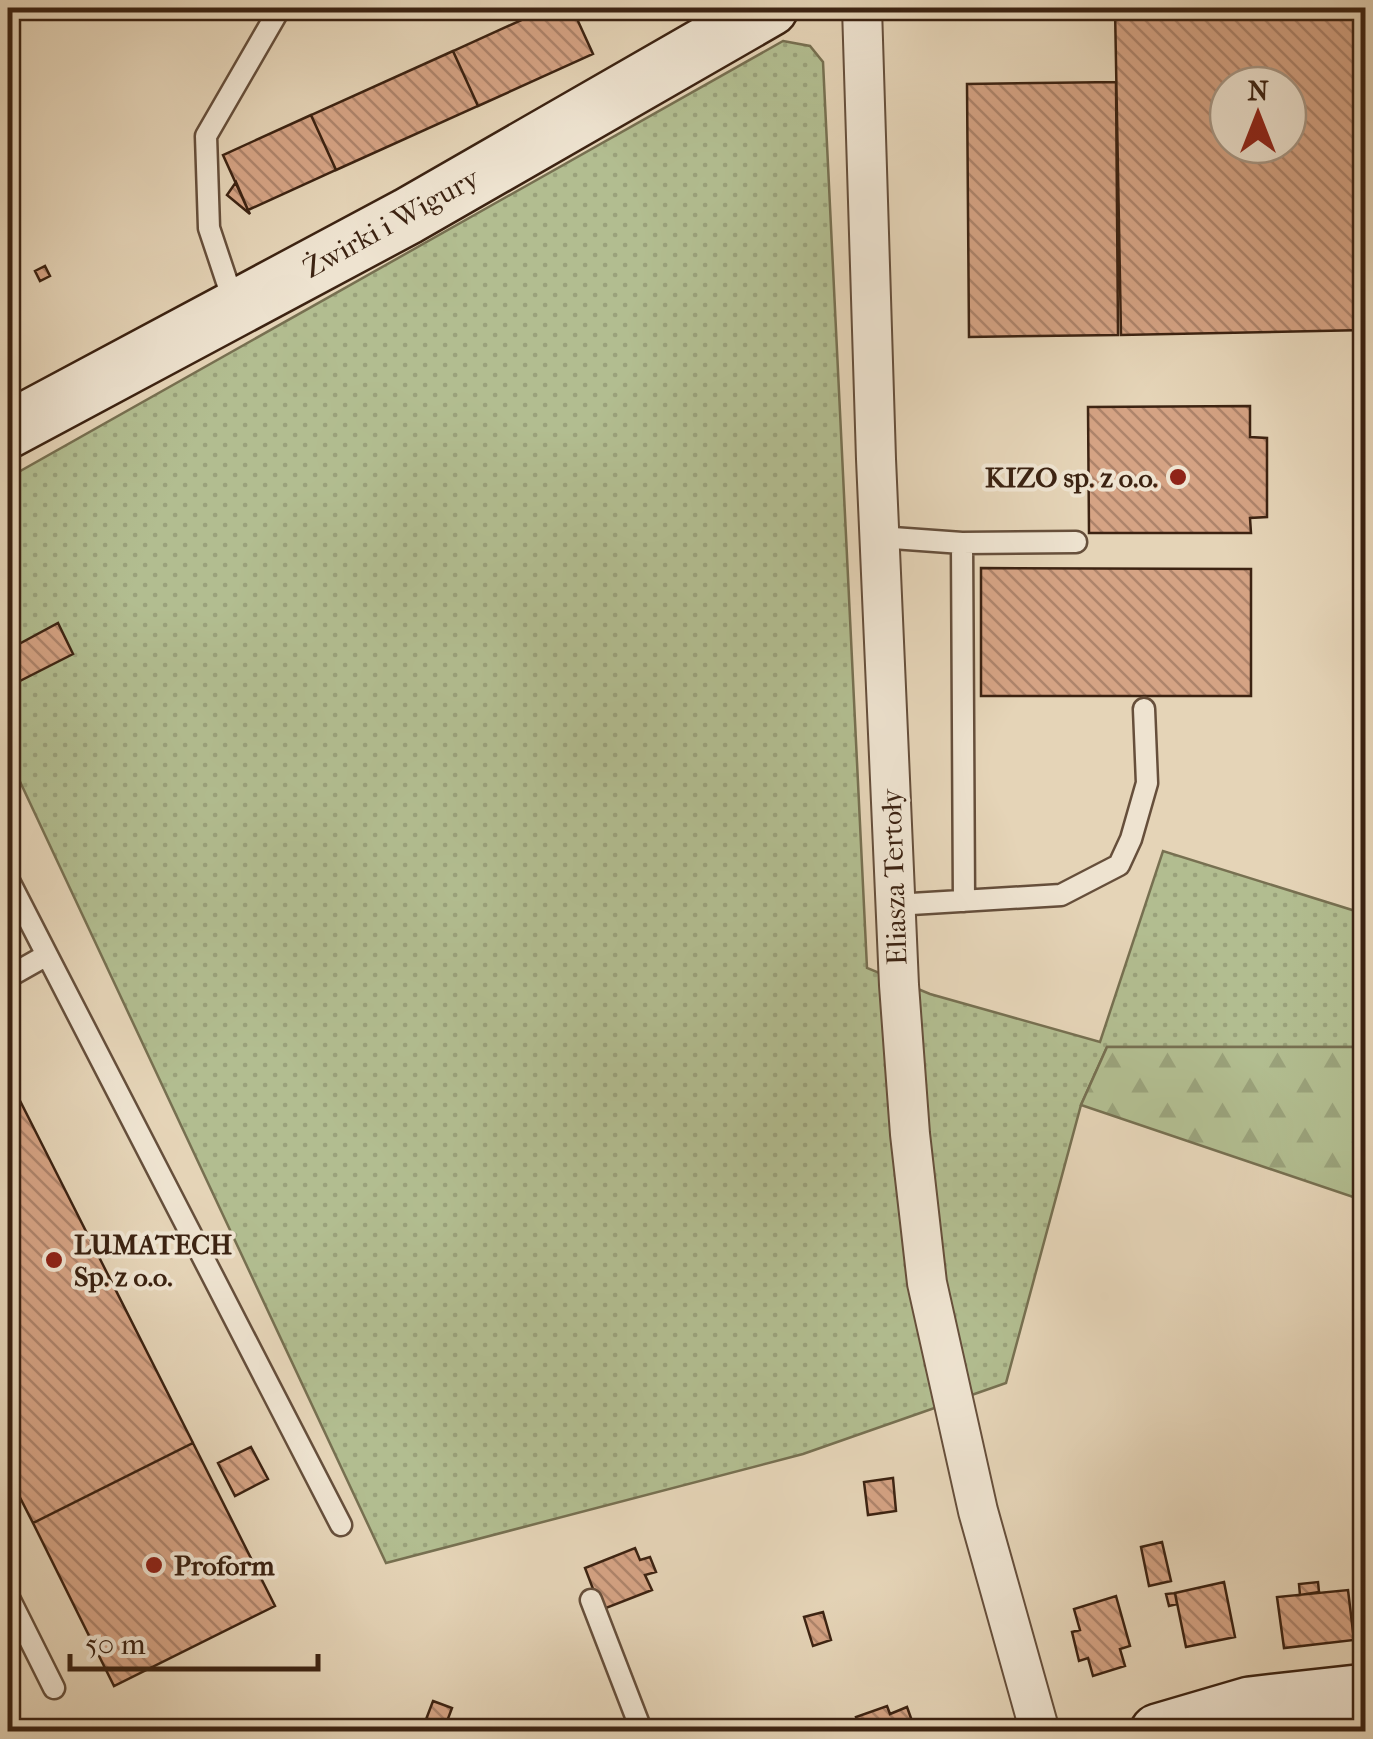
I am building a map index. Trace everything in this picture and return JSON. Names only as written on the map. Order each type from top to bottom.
[{"type":"street","name":"Żwirki i Wigury","points":[[8,430],[408,216],[770,8]]},
{"type":"street","name":"Eliasza Tertoły","points":[[862,8],[898,985],[910,1134],[927,1283],[978,1511],[1040,1732]]},
{"type":"street","points":[[1158,1732],[1250,1705],[1366,1692]]},
{"type":"lane","points":[[236,308],[208,228],[206,136],[280,8]]},
{"type":"lane","points":[[880,537],[962,543],[1076,542]]},
{"type":"lane","points":[[962,543],[964,900]]},
{"type":"lane","points":[[896,905],[1061,894],[1119,865],[1147,783],[1144,709]]},
{"type":"lane","points":[[8,880],[341,1524]]},
{"type":"lane","points":[[8,978],[46,955]]},
{"type":"lane","points":[[8,1596],[54,1688]]},
{"type":"lane","points":[[591,1600],[642,1732]]},
{"type":"green space","points":[[783,41],[810,46],[823,62],[867,968],[930,994],[1100,1042],[1163,851],[1365,914],[1365,1047],[1107,1047],[1081,1105],[1006,1383],[803,1454],[386,1563],[8,756],[8,478]]},
{"type":"green space","points":[[1107,1047],[1365,1047],[1365,1201],[1081,1105]]},
{"type":"building","points":[[548,8],[572,8],[593,54],[478,106],[453,51]]},
{"type":"building","points":[[1115,8],[1366,8],[1366,330],[1121,335]]},
{"type":"building","points":[[453,51],[478,106],[336,170],[311,115]]},
{"type":"building","points":[[1116,82],[1118,335],[969,337],[967,84]]},
{"type":"building","points":[[311,115],[336,170],[248,210],[223,155]]},
{"type":"building","points":[[236,182],[248,210],[250,214],[227,195]]},
{"type":"building","points":[[45,266],[50,276],[40,281],[35,271]]},
{"type":"building","name":"KIZO sp. z o.o.","points":[[1250,406],[1250,437],[1267,438],[1267,517],[1250,518],[1251,533],[1089,533],[1088,407]]},
{"type":"building","points":[[981,568],[1251,569],[1251,696],[981,696]]},
{"type":"building","points":[[58,623],[73,654],[8,687],[8,650]]},
{"type":"building","name":"LUMATECH Sp. z o.o.","points":[[8,1077],[193,1443],[33,1523],[8,1474]]},
{"type":"building","name":"Proform","points":[[193,1443],[275,1606],[114,1686],[33,1523]]},
{"type":"building","points":[[251,1447],[268,1479],[235,1496],[218,1463]]},
{"type":"building","points":[[893,1478],[896,1511],[868,1515],[864,1482]]},
{"type":"building","points":[[1162,1542],[1171,1581],[1149,1586],[1141,1547]]},
{"type":"building","points":[[635,1548],[640,1560],[650,1557],[656,1572],[645,1575],[652,1590],[601,1610],[585,1568]]},
{"type":"building","points":[[1224,1582],[1235,1637],[1186,1647],[1175,1593]]},
{"type":"building","points":[[1318,1582],[1319,1592],[1300,1595],[1299,1584]]},
{"type":"building","points":[[1348,1590],[1354,1640],[1284,1648],[1277,1597]]},
{"type":"building","points":[[1175,1593],[1177,1604],[1169,1606],[1166,1594]]},
{"type":"building","points":[[1116,1596],[1130,1646],[1120,1649],[1125,1666],[1093,1676],[1088,1658],[1079,1661],[1072,1632],[1080,1630],[1074,1609]]},
{"type":"building","points":[[823,1612],[831,1640],[813,1646],[804,1617]]},
{"type":"building","points":[[433,1701],[452,1708],[443,1732],[422,1730]]},
{"type":"building","points":[[887,1706],[890,1714],[907,1707],[916,1732],[861,1732],[856,1717]]},
{"type":"place","name":"KIZO sp. z o.o.","points":[[1178,477]]},
{"type":"place","name":"LUMATECH Sp. z o.o.","points":[[54,1260]]},
{"type":"place","name":"Proform","points":[[154,1565]]}]
